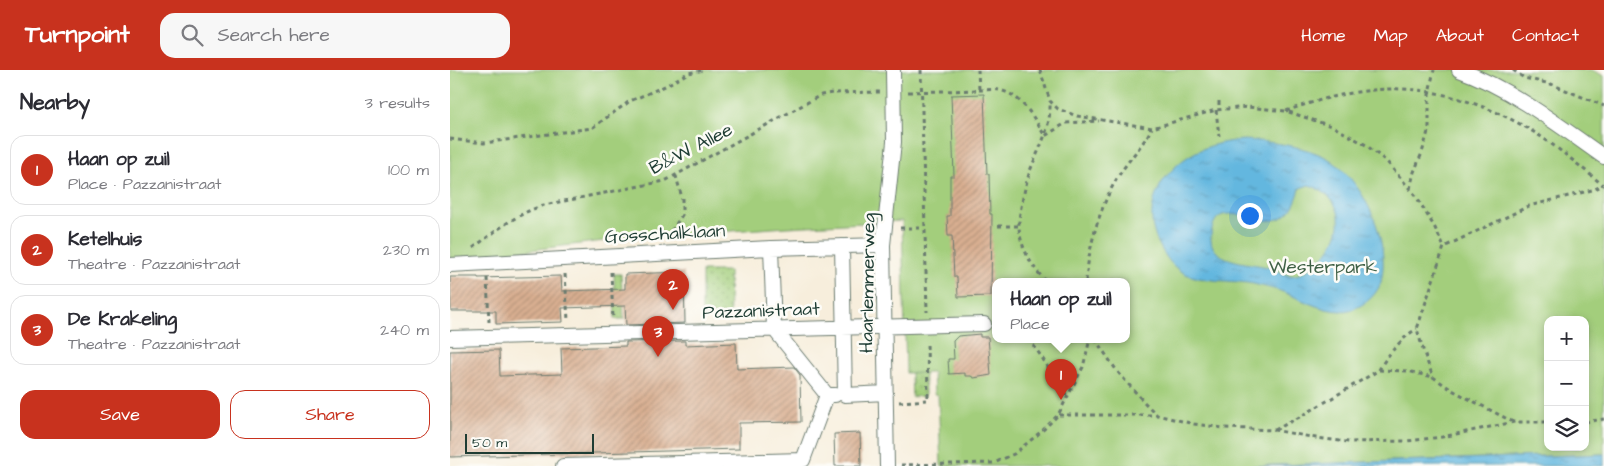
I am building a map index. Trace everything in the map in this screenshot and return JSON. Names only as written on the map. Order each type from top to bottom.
[{"type":"street","name":"Haarlemmerweg","points":[[887,466],[883,245],[894,142],[893,70]]},
{"type":"street","points":[[1459,70],[1479,73],[1604,157]]},
{"type":"street","name":"Gosschalklaan","points":[[450,264],[771,248],[883,245]]},
{"type":"street","points":[[842,246],[845,395]]},
{"type":"street","points":[[771,248],[774,329],[827,396]]},
{"type":"street","name":"Pazzanistraat","points":[[450,338],[844,328],[884,325],[984,324]]},
{"type":"street","points":[[827,396],[845,395],[886,398]]},
{"type":"street","points":[[563,466],[803,460],[827,396]]},
{"type":"path","points":[[450,139],[484,144],[592,128],[630,101],[665,86],[688,73],[704,70]]},
{"type":"path","points":[[886,398],[928,400],[920,70]]},
{"type":"path","points":[[978,70],[979,90]]},
{"type":"path","points":[[1040,70],[1050,101],[1050,119],[1030,173],[1018,226],[1027,254],[1043,278]]},
{"type":"path","points":[[1410,189],[1430,128],[1429,93],[1434,70]]},
{"type":"path","points":[[1513,70],[1524,78],[1551,84],[1604,106]]},
{"type":"path","points":[[1286,111],[1319,100],[1352,93],[1391,89],[1429,93],[1474,104],[1513,121],[1538,135],[1604,185]]},
{"type":"path","name":"B&W Allee","points":[[450,264],[514,217],[527,211],[544,205],[648,186],[665,181],[822,95],[832,93],[1000,90],[1014,97],[1025,106],[1045,136]]},
{"type":"path","points":[[1050,101],[1058,109],[1077,116],[1152,128],[1217,110],[1248,108],[1286,111],[1334,128],[1366,145],[1387,162],[1410,189],[1435,228],[1444,247]]},
{"type":"path","points":[[1219,101],[1217,110],[1219,136]]},
{"type":"path","points":[[1045,136],[1066,124],[1102,121]]},
{"type":"path","points":[[1086,278],[1088,260],[1103,206],[1123,169],[1142,146],[1152,128]]},
{"type":"path","points":[[674,253],[672,230],[682,215],[682,198],[676,176]]},
{"type":"path","points":[[1433,377],[1417,328],[1444,247],[1469,233],[1529,206],[1592,190],[1604,185]]},
{"type":"path","points":[[998,226],[1018,226]]},
{"type":"path","points":[[885,228],[924,228]]},
{"type":"path","points":[[610,256],[613,334]]},
{"type":"path","points":[[564,258],[568,335]]},
{"type":"path","points":[[487,262],[489,337]]},
{"type":"path","points":[[1274,430],[1379,370],[1398,346],[1417,328]]},
{"type":"path","points":[[1031,343],[1048,365],[1068,398]]},
{"type":"path","points":[[887,466],[994,463],[1014,454],[1058,415],[1083,368],[1089,343]]},
{"type":"path","points":[[1098,343],[1117,371],[1157,415]]},
{"type":"path","points":[[1379,370],[1407,371],[1433,377],[1452,390],[1514,422]]},
{"type":"path","points":[[1058,415],[1157,415],[1194,424],[1274,430],[1349,442],[1407,441],[1442,437],[1514,422],[1544,422]]},
{"type":"path","points":[[1589,421],[1604,419]]},
{"type":"green space","name":"Westerpark","points":[[450,70],[1592,70],[1604,76],[1604,454],[1248,466],[941,466],[938,395],[934,394],[933,373],[906,373],[902,221],[620,239],[450,260]]},
{"type":"green space","points":[[702,271],[729,271],[730,317],[702,317]]},
{"type":"green space","points":[[614,274],[621,274],[624,319],[615,319]]},
{"type":"green space","points":[[909,333],[924,333],[925,396],[912,397]]},
{"type":"water","points":[[1232,141],[1265,142],[1302,148],[1332,161],[1355,184],[1373,215],[1382,249],[1383,266],[1381,282],[1379,288],[1366,303],[1354,309],[1341,311],[1319,307],[1280,291],[1262,286],[1244,282],[1208,280],[1191,276],[1181,271],[1170,261],[1157,240],[1152,223],[1153,206],[1158,189],[1171,171],[1189,156],[1209,146]],"holes":[[[1309,185],[1321,191],[1336,206],[1339,226],[1331,247],[1318,262],[1305,272],[1297,275],[1288,275],[1267,267],[1231,260],[1216,251],[1212,244],[1211,235],[1215,222],[1222,215],[1231,214],[1267,220],[1279,219],[1289,212],[1300,188]]]},
{"type":"water","points":[[1604,454],[1604,466],[1248,466]]},
{"type":"building","points":[[984,94],[987,174],[989,174],[990,214],[992,214],[991,296],[958,297],[957,277],[954,277],[952,236],[948,236],[947,216],[950,216],[950,176],[954,176],[951,95]]},
{"type":"building","points":[[684,272],[685,323],[626,325],[625,306],[562,308],[563,322],[496,324],[496,311],[451,311],[450,277],[561,276],[562,291],[625,289],[625,274]]},
{"type":"building","points":[[980,334],[980,337],[988,337],[991,375],[974,378],[965,376],[965,373],[949,374],[948,359],[954,359],[953,341],[958,336]]},
{"type":"building","points":[[685,341],[685,345],[736,343],[737,369],[794,367],[800,375],[801,422],[739,423],[739,449],[450,457],[450,351],[499,350],[500,376],[562,374],[561,348],[626,346],[626,342]]},
{"type":"building","points":[[860,433],[861,466],[835,466],[834,434]]},
{"type":"place","name":"Ketelhuis","points":[[673,310]]},
{"type":"place","name":"De Krakeling","points":[[658,357]]},
{"type":"place","name":"Haan op zuil","points":[[1061,400]]}]
